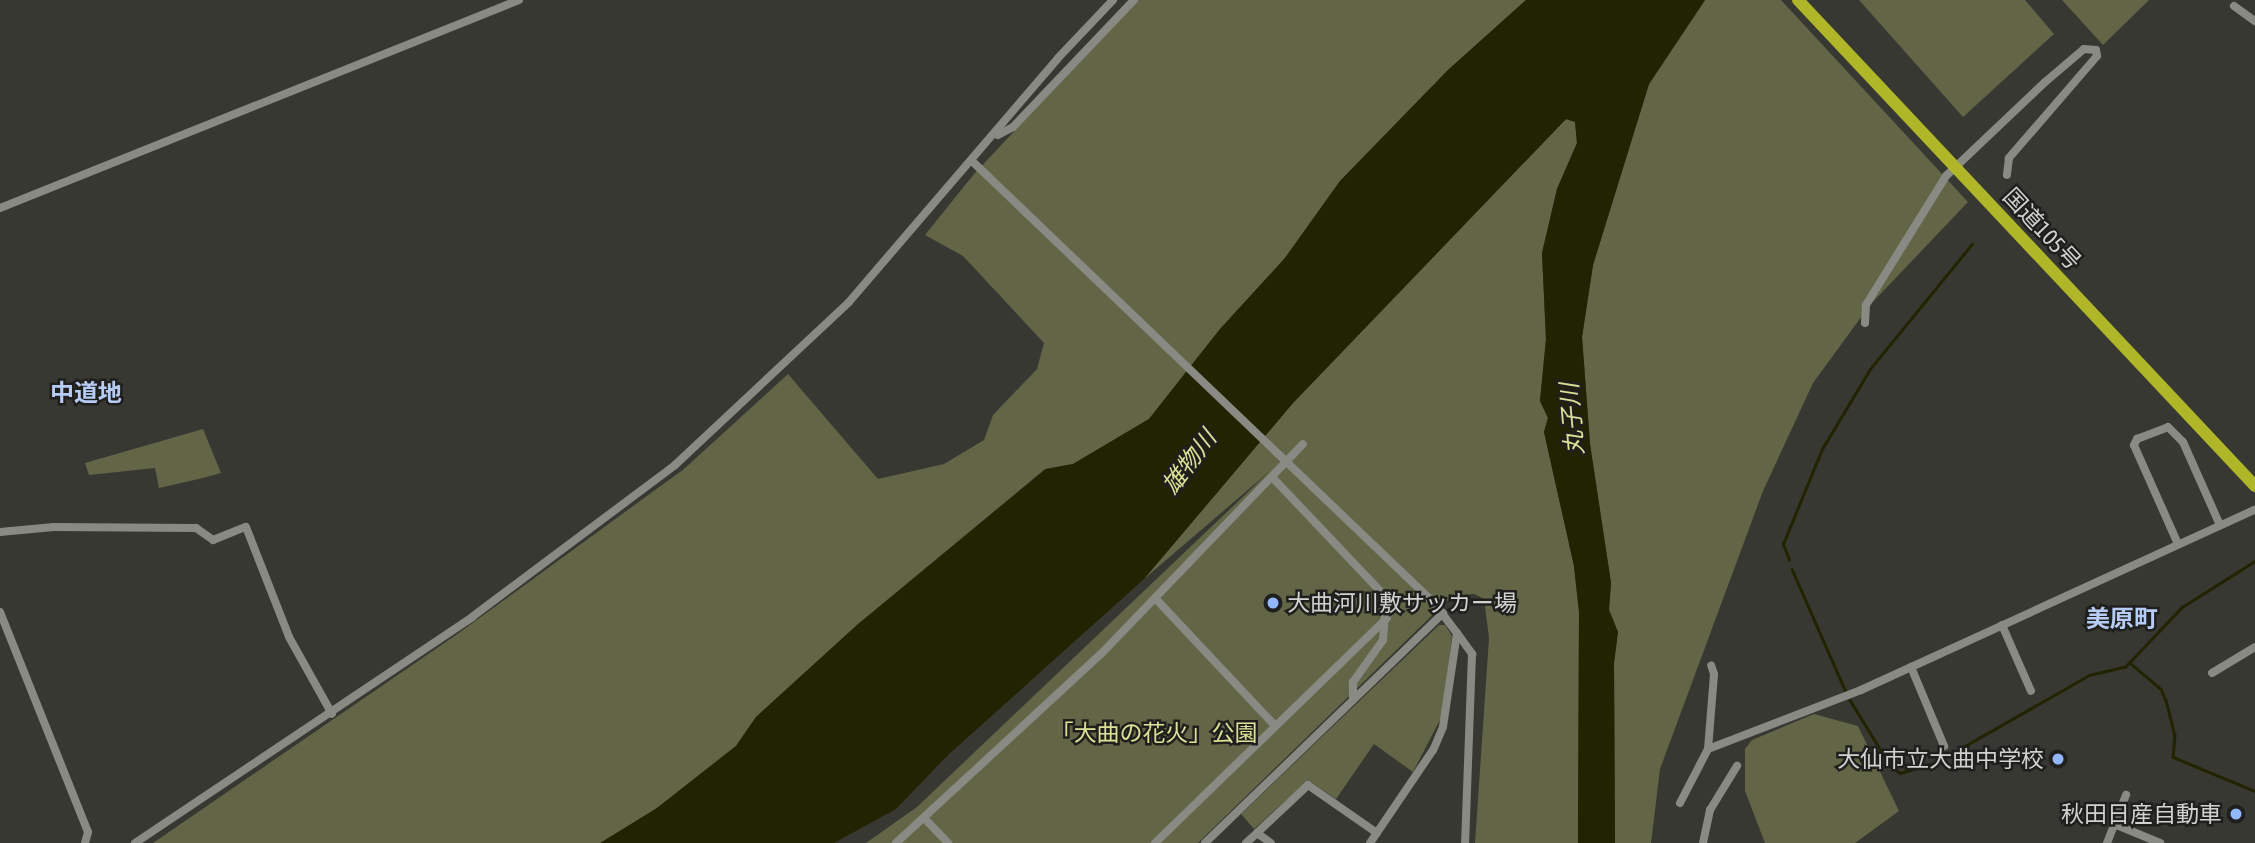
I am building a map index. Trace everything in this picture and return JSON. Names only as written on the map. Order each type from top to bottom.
[{"type":"highway","name":"国道105号","points":[[1798,0],[2255,486]]},
{"type":"street","points":[[0,208],[519,0]]},
{"type":"street","points":[[135,843],[332,714],[519,583],[675,465],[849,302],[977,164],[993,138],[1058,58],[1113,0]]},
{"type":"street","points":[[993,138],[1013,127],[1135,0]]},
{"type":"street","points":[[2234,6],[2255,21]]},
{"type":"street","points":[[1865,323],[1866,305],[1946,176],[2084,49],[2096,50],[2097,56],[2009,158],[2007,175]]},
{"type":"street","points":[[977,164],[1435,604],[1457,632],[1472,654],[1465,843]]},
{"type":"street","points":[[2178,544],[2134,445],[2137,439],[2168,427],[2183,442],[2220,525]]},
{"type":"street","points":[[896,843],[1155,598],[1303,444]]},
{"type":"street","points":[[1272,477],[1381,587],[1387,618],[1383,640],[1353,682],[1353,699]]},
{"type":"street","points":[[1708,749],[1911,667],[2255,510]]},
{"type":"street","points":[[0,532],[54,527],[196,528],[213,540],[246,527],[289,637],[332,714]]},
{"type":"street","points":[[1155,598],[1275,726]]},
{"type":"street","points":[[0,612],[88,832],[85,843]]},
{"type":"street","points":[[1205,843],[1443,613]]},
{"type":"street","points":[[1154,843],[1387,618]]},
{"type":"street","points":[[2002,625],[2031,691]]},
{"type":"street","points":[[1370,843],[1433,750],[1443,727],[1457,632]]},
{"type":"street","points":[[2212,673],[2255,647]]},
{"type":"street","points":[[1680,803],[1708,749],[1714,674],[1711,665]]},
{"type":"street","points":[[1911,667],[1944,746]]},
{"type":"street","points":[[1703,843],[1710,810],[1737,766]]},
{"type":"street","points":[[1246,843],[1308,785],[1377,833]]},
{"type":"street","points":[[2107,843],[2126,795]]},
{"type":"street","points":[[924,817],[948,843]]},
{"type":"street","points":[[2115,824],[2160,843]]},
{"type":"street","points":[[1257,833],[1271,843]]},
{"type":"green space","points":[[1138,0],[1526,0],[1448,70],[1340,181],[1285,258],[1220,329],[1149,419],[1073,464],[1045,469],[857,625],[756,717],[736,746],[657,808],[602,843],[153,843],[456,635],[684,469],[788,374],[878,479],[944,464],[984,440],[993,415],[1037,369],[1044,343],[963,256],[925,235],[974,174]]},
{"type":"green space","points":[[1705,0],[1781,0],[1968,202],[1870,305],[1813,383],[1763,491],[1660,769],[1651,843],[1615,843],[1614,663],[1618,632],[1609,610],[1611,583],[1590,444],[1582,337],[1593,265],[1649,84]]},
{"type":"green space","points":[[1859,0],[2025,0],[2054,34],[1963,117]]},
{"type":"green space","points":[[2062,0],[2149,0],[2103,45]]},
{"type":"green space","name":"「大曲の花火」公園","points":[[1566,119],[1575,122],[1577,143],[1557,189],[1542,253],[1546,339],[1540,401],[1548,418],[1544,432],[1574,566],[1579,612],[1578,843],[1475,843],[1489,638],[1484,599],[1474,594],[1452,596],[1198,843],[866,843],[917,807],[1270,471],[1144,579],[1293,403]]},
{"type":"green space","points":[[203,429],[221,473],[159,488],[155,468],[89,475],[85,463]]},
{"type":"green space","points":[[1439,625],[1445,625],[1452,636],[1442,716],[1413,772],[1374,744],[1336,799],[1308,780],[1254,829],[1241,814]]},
{"type":"green space","points":[[1814,714],[1858,726],[1899,811],[1855,843],[1765,843],[1745,791],[1745,749],[1752,740]]},
{"type":"water","points":[[1526,0],[1705,0],[1649,84],[1593,265],[1582,337],[1590,444],[1611,583],[1609,610],[1618,632],[1614,663],[1615,843],[1578,843],[1579,612],[1574,566],[1544,432],[1548,418],[1540,401],[1546,339],[1542,253],[1557,189],[1577,143],[1575,122],[1566,119],[1293,403],[1144,579],[948,755],[896,809],[834,843],[600,843],[657,808],[736,746],[756,717],[857,625],[1046,469],[1073,464],[1149,419],[1220,329],[1285,258],[1340,181],[1448,70]]},
{"type":"waterway","points":[[1789,560],[1783,544],[1822,449],[1870,369],[1972,244]]},
{"type":"waterway","points":[[1850,700],[1890,765],[1900,773],[1935,763],[2089,675],[2125,667],[2182,607],[2255,561]]},
{"type":"waterway","points":[[1792,569],[1845,690]]},
{"type":"waterway","points":[[2129,662],[2161,689],[2175,735],[2173,757],[2255,791]]},
{"type":"place","name":"大曲河川敷サッカー場","points":[[1273,603]]},
{"type":"place","name":"大仙市立大曲中学校","points":[[2058,759]]},
{"type":"place","name":"秋田日産自動車","points":[[2236,814]]},
{"type":"district","name":"中道地","points":[[86,393]]},
{"type":"district","name":"美原町","points":[[2122,619]]},
{"type":"water label","name":"丸子川","points":[[1572,419]]},
{"type":"water label","name":"雄物川","points":[[1189,462]]}]
